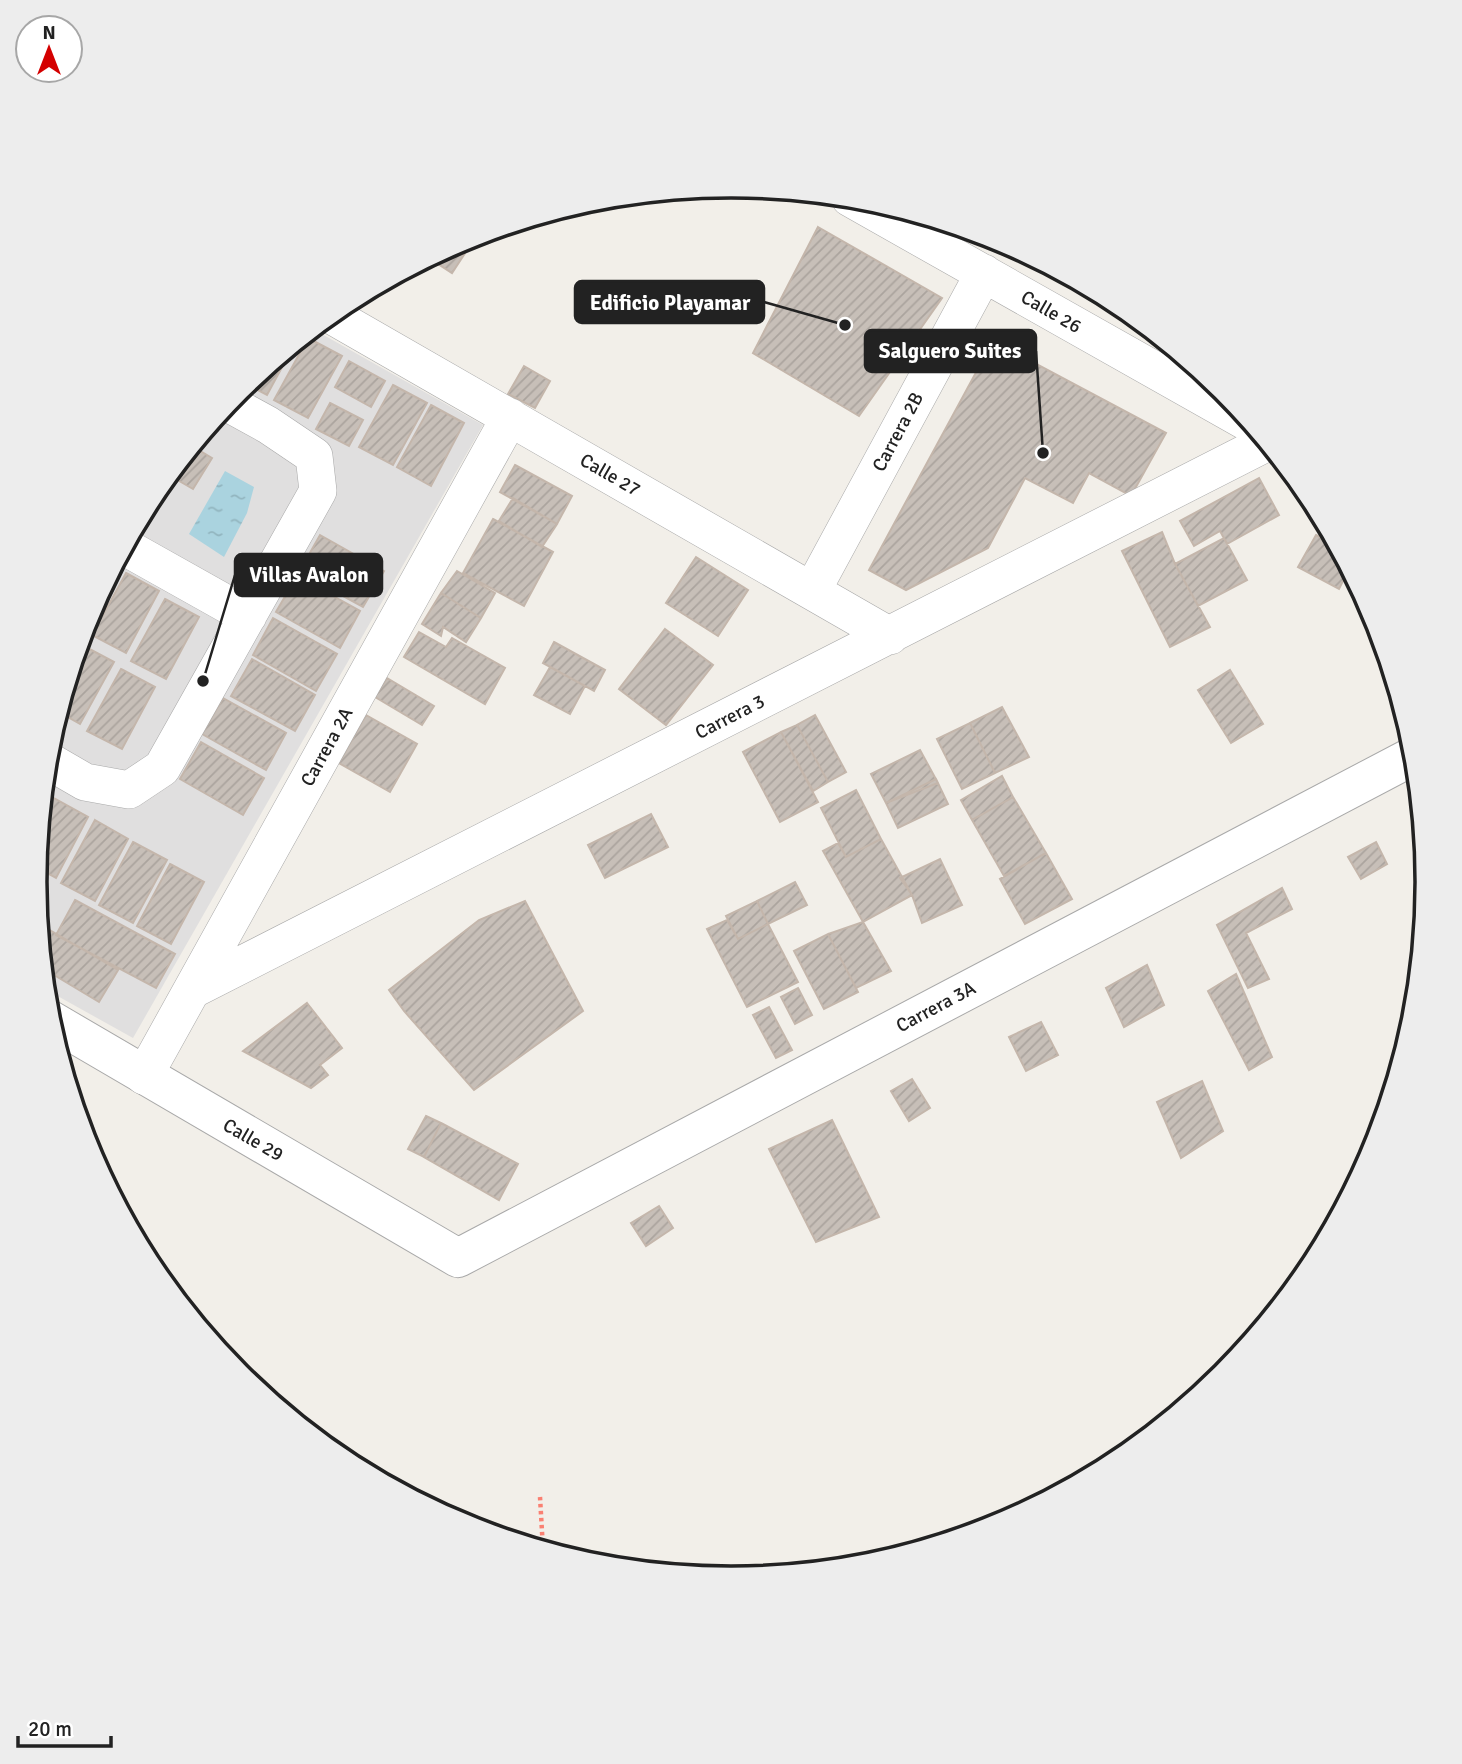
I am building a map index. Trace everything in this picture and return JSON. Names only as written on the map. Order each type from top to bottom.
[{"type":"street","name":"Calle 26","points":[[881,215],[1224,409]]},
{"type":"street","name":"Carrera 2B","points":[[812,591],[984,273]]},
{"type":"street","name":"Calle 27","points":[[342,320],[890,636]]},
{"type":"street","points":[[57,766],[85,782],[129,790],[162,768],[318,491],[314,456],[239,409]]},
{"type":"street","name":"Carrera 2A","points":[[144,1076],[510,418]]},
{"type":"street","name":"Carrera 3","points":[[192,989],[1258,447]]},
{"type":"street","points":[[133,551],[248,616]]},
{"type":"street","name":"Carrera 3A","points":[[458,1258],[1404,761]]},
{"type":"street","name":"Calle 29","points":[[63,1026],[458,1258]]},
{"type":"path","points":[[540,1497],[542,1538]]},
{"type":"shaded area","points":[[323,334],[483,425],[133,1038],[57,996],[49,927],[49,837],[60,749],[71,705],[99,620],[139,540],[162,502],[217,431],[280,368]]},
{"type":"water","points":[[225,471],[254,487],[247,513],[224,557],[189,534]]},
{"type":"building","points":[[818,227],[942,298],[859,416],[753,353]]},
{"type":"building","points":[[466,251],[452,273],[439,264]]},
{"type":"building","points":[[314,341],[342,356],[308,418],[274,400],[301,352]]},
{"type":"building","points":[[993,341],[1166,433],[1131,496],[1089,473],[1073,503],[1025,478],[988,548],[906,590],[869,570]]},
{"type":"building","points":[[349,361],[385,381],[371,407],[335,387]]},
{"type":"building","points":[[283,366],[267,395],[257,390]]},
{"type":"building","points":[[524,366],[550,381],[535,408],[508,394]]},
{"type":"building","points":[[393,385],[427,403],[393,465],[359,447]]},
{"type":"building","points":[[330,403],[363,420],[349,446],[316,429]]},
{"type":"building","points":[[431,405],[464,423],[431,486],[397,467]]},
{"type":"building","points":[[201,451],[212,458],[193,489],[178,480]]},
{"type":"building","points":[[515,465],[572,496],[557,524],[500,492]]},
{"type":"building","points":[[1259,478],[1279,515],[1227,544],[1220,531],[1194,546],[1180,521]]},
{"type":"building","points":[[513,498],[557,524],[542,547],[499,521]]},
{"type":"building","points":[[493,519],[553,552],[524,606],[463,573]]},
{"type":"building","points":[[1162,532],[1175,564],[1210,627],[1170,647],[1122,551]]},
{"type":"building","points":[[320,535],[384,571],[363,607],[299,572]]},
{"type":"building","points":[[1316,535],[1322,538],[1344,580],[1339,589],[1298,567]]},
{"type":"building","points":[[1224,538],[1247,580],[1198,606],[1175,564]]},
{"type":"building","points":[[696,557],[748,590],[718,636],[666,603]]},
{"type":"building","points":[[457,571],[495,593],[481,618],[441,593]]},
{"type":"building","points":[[126,573],[159,591],[126,653],[93,636]]},
{"type":"building","points":[[297,576],[360,611],[340,648],[276,612]]},
{"type":"building","points":[[441,593],[481,618],[466,642],[443,627],[441,636],[422,624]]},
{"type":"building","points":[[165,599],[199,617],[166,679],[131,661]]},
{"type":"building","points":[[273,618],[337,654],[316,691],[253,655]]},
{"type":"building","points":[[665,629],[713,665],[666,725],[619,689]]},
{"type":"building","points":[[419,632],[446,647],[452,638],[505,668],[485,704],[404,657]]},
{"type":"building","points":[[554,642],[605,670],[594,691],[543,663]]},
{"type":"building","points":[[89,649],[114,662],[80,724],[68,717]]},
{"type":"building","points":[[252,659],[315,695],[295,731],[231,696]]},
{"type":"building","points":[[550,667],[585,686],[570,714],[534,695]]},
{"type":"building","points":[[121,669],[155,687],[122,749],[87,731]]},
{"type":"building","points":[[1230,670],[1263,724],[1231,743],[1198,690]]},
{"type":"building","points":[[387,678],[434,706],[422,725],[375,697]]},
{"type":"building","points":[[223,698],[286,733],[266,770],[202,734]]},
{"type":"building","points":[[1002,707],[1029,757],[995,773],[970,723]]},
{"type":"building","points":[[366,715],[417,744],[390,792],[339,763]]},
{"type":"building","points":[[815,715],[846,772],[828,782],[797,725]]},
{"type":"building","points":[[970,723],[995,773],[962,789],[937,739]]},
{"type":"building","points":[[797,725],[828,782],[813,791],[781,732]]},
{"type":"building","points":[[781,732],[818,802],[780,822],[743,752]]},
{"type":"building","points":[[201,742],[264,778],[243,815],[180,779]]},
{"type":"building","points":[[920,750],[938,783],[886,803],[871,774]]},
{"type":"building","points":[[1002,776],[1013,797],[972,820],[961,800]]},
{"type":"building","points":[[936,779],[948,804],[898,828],[886,803]]},
{"type":"building","points":[[856,790],[881,839],[846,857],[821,808]]},
{"type":"building","points":[[53,797],[88,817],[56,878],[47,873]]},
{"type":"building","points":[[1013,797],[1046,853],[1004,876],[972,820]]},
{"type":"building","points":[[651,814],[668,847],[605,878],[588,845]]},
{"type":"building","points":[[95,820],[128,839],[95,901],[61,883]]},
{"type":"building","points":[[881,839],[912,895],[863,922],[823,851],[838,843],[846,857]]},
{"type":"building","points":[[133,842],[167,860],[133,923],[99,905]]},
{"type":"building","points":[[1376,842],[1387,864],[1361,879],[1348,857]]},
{"type":"building","points":[[1046,853],[1072,899],[1025,924],[1000,879]]},
{"type":"building","points":[[940,859],[962,905],[922,923],[912,895],[900,878]]},
{"type":"building","points":[[170,864],[204,882],[171,944],[137,926]]},
{"type":"building","points":[[795,882],[807,905],[768,924],[757,901]]},
{"type":"building","points":[[1282,888],[1292,909],[1246,933],[1269,979],[1248,988],[1217,925]]},
{"type":"building","points":[[75,900],[175,954],[156,988],[56,935]]},
{"type":"building","points":[[525,901],[583,1011],[474,1090],[404,1011],[389,990],[479,920]]},
{"type":"building","points":[[757,901],[768,924],[738,939],[726,916]]},
{"type":"building","points":[[727,920],[738,939],[768,924],[798,982],[747,1007],[707,929]]},
{"type":"building","points":[[863,922],[891,971],[856,988],[828,934]]},
{"type":"building","points":[[49,930],[118,970],[99,1002],[54,975]]},
{"type":"building","points":[[828,934],[858,992],[824,1009],[794,951]]},
{"type":"building","points":[[1147,965],[1164,1005],[1124,1027],[1106,988]]},
{"type":"building","points":[[1236,974],[1272,1057],[1249,1070],[1208,991]]},
{"type":"building","points":[[798,988],[812,1015],[795,1024],[781,997]]},
{"type":"building","points":[[307,1003],[342,1048],[320,1065],[328,1075],[311,1088],[243,1051]]},
{"type":"building","points":[[769,1007],[792,1050],[776,1058],[753,1015]]},
{"type":"building","points":[[1041,1022],[1058,1055],[1026,1071],[1009,1037]]},
{"type":"building","points":[[912,1079],[930,1108],[909,1121],[891,1091]]},
{"type":"building","points":[[1202,1081],[1223,1131],[1181,1158],[1157,1102]]},
{"type":"building","points":[[426,1116],[441,1123],[424,1157],[408,1149]]},
{"type":"building","points":[[832,1120],[879,1217],[816,1242],[769,1149]]},
{"type":"building","points":[[441,1123],[518,1164],[499,1200],[424,1157]]},
{"type":"building","points":[[659,1206],[673,1228],[646,1246],[631,1223]]},
{"type":"place","name":"Edificio Playamar","points":[[845,325]]},
{"type":"place","name":"Salguero Suites","points":[[1043,453]]},
{"type":"place","name":"Villas Avalon","points":[[203,681]]}]
